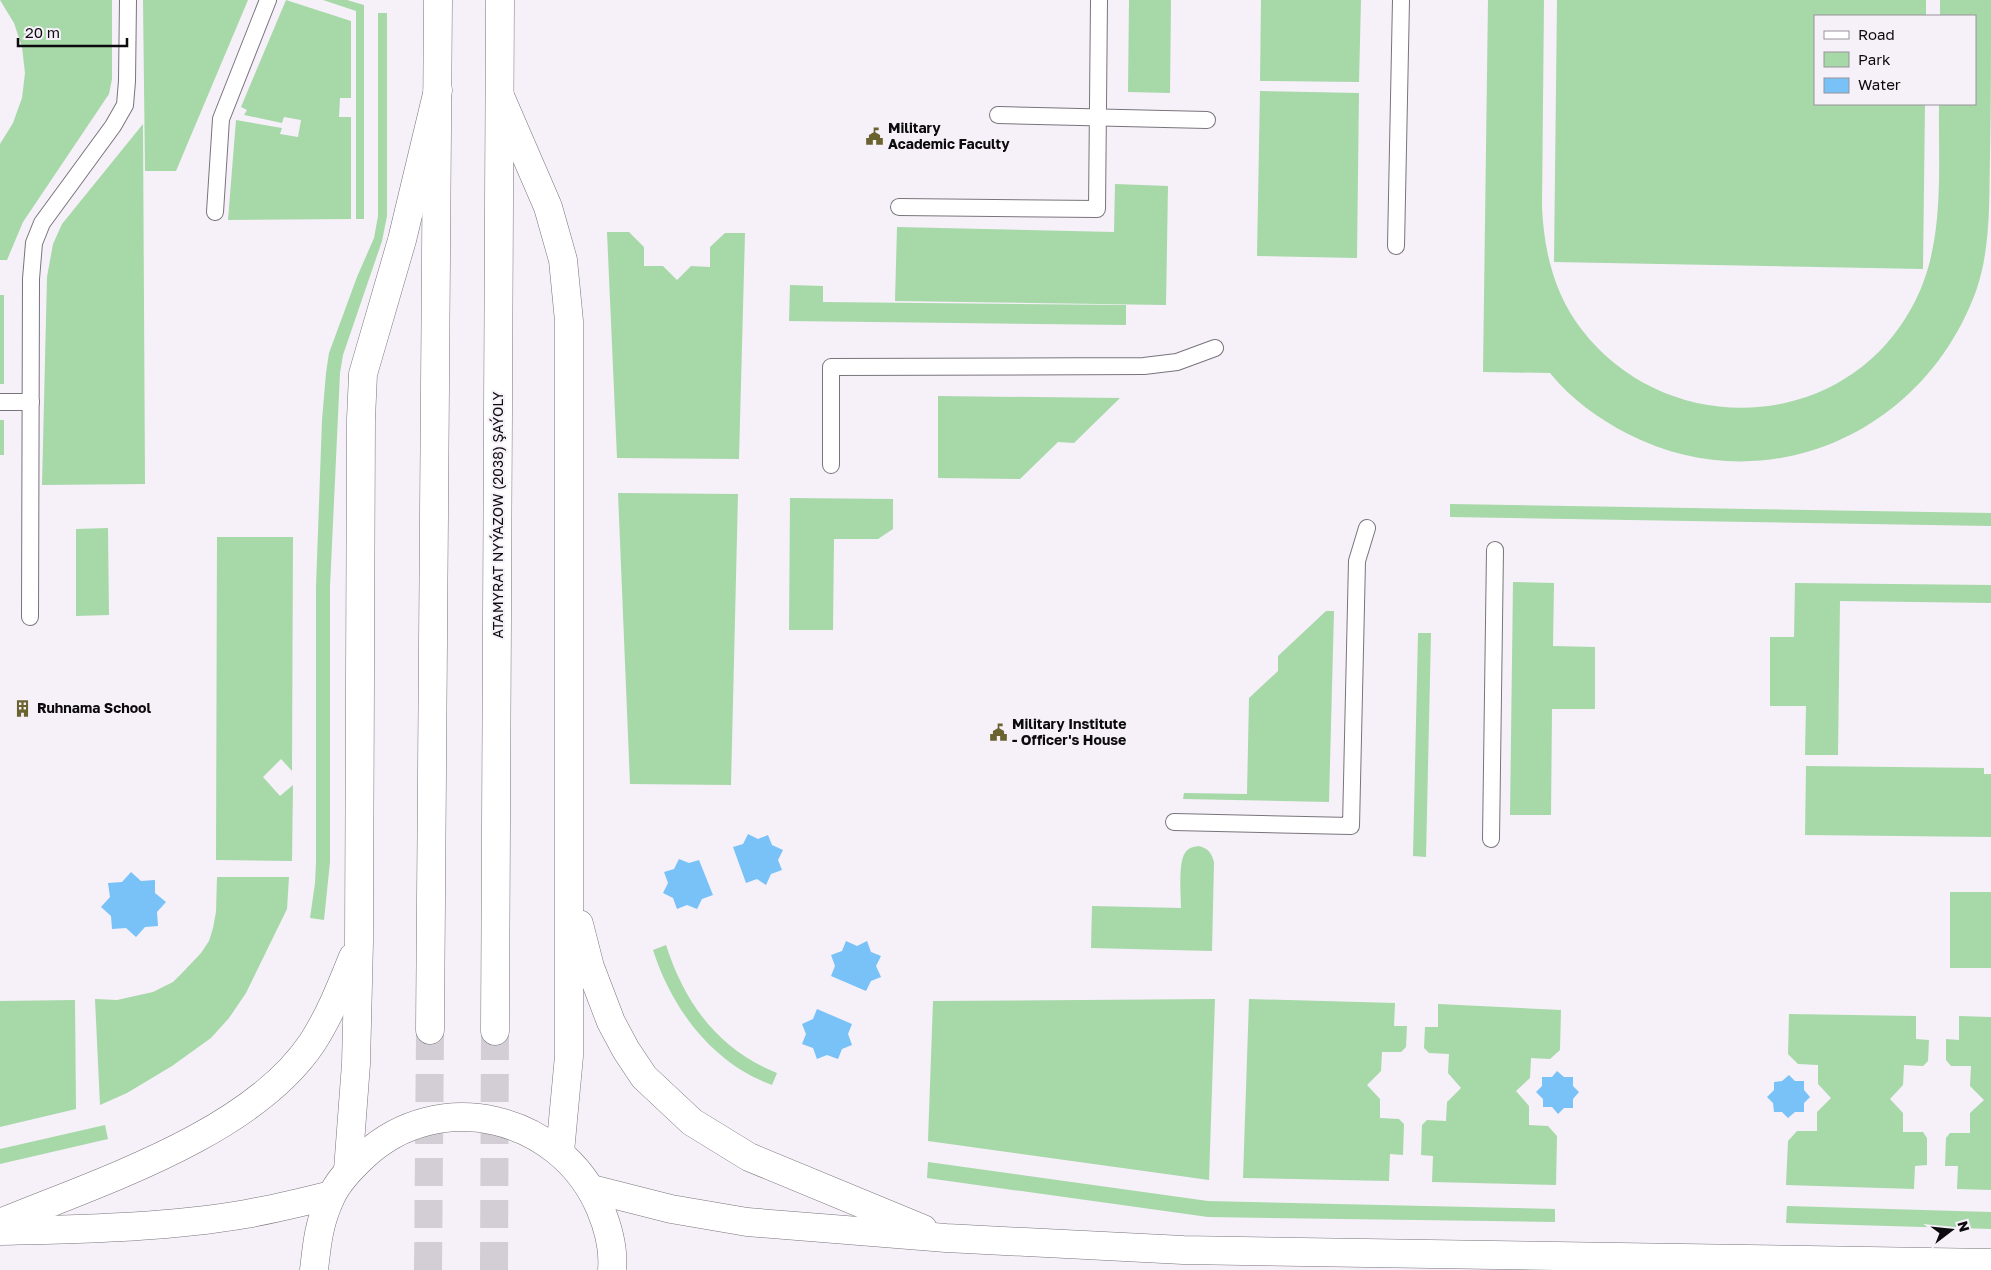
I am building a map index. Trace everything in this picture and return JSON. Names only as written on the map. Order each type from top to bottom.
[{"type":"main road","points":[[430,1030],[438,0]]},
{"type":"main road","name":"ATAMYRAT NYÝAZOW (2038) ŞAÝOLY","points":[[495,1031],[500,0]]},
{"type":"main road","points":[[348,1170],[356,1064],[359,942],[361,419],[363,374],[402,240],[438,90]]},
{"type":"main road","points":[[500,96],[548,207],[562,260],[569,321],[569,1056],[560,1152]]},
{"type":"main road","points":[[569,888],[590,967],[611,1022],[644,1077],[680,1112],[719,1140],[750,1157],[946,1238]]},
{"type":"main road","points":[[0,1223],[154,1160],[244,1109],[274,1086],[312,1043],[337,998],[359,942]]},
{"type":"main road","points":[[314,1270],[318,1232],[331,1196],[348,1170],[377,1143],[412,1125],[451,1117],[490,1119],[527,1130],[560,1152],[578,1169],[592,1189],[607,1224],[613,1262],[612,1270]]},
{"type":"main road","points":[[592,1189],[671,1209],[748,1222],[946,1238],[1183,1250],[1991,1263]]},
{"type":"main road","points":[[0,1231],[114,1228],[180,1222],[246,1214],[331,1196]]},
{"type":"lane","points":[[30,617],[31,279],[34,243],[42,223],[113,126],[125,105],[128,0]]},
{"type":"lane","points":[[214,212],[221,119],[268,0]]},
{"type":"lane","points":[[899,207],[1097,209],[1099,0]]},
{"type":"lane","points":[[1396,246],[1401,0]]},
{"type":"lane","points":[[998,115],[1207,120]]},
{"type":"lane","points":[[831,465],[831,367],[1144,366],[1177,362],[1215,348]]},
{"type":"lane","points":[[0,402],[31,402]]},
{"type":"lane","points":[[1174,822],[1351,826],[1357,561],[1367,528]]},
{"type":"lane","points":[[1491,839],[1495,550]]},
{"type":"green space","points":[[0,0],[112,0],[112,79],[109,94],[23,222],[7,260],[0,260],[0,144],[13,123],[22,98],[25,73],[22,47],[14,23]]},
{"type":"green space","points":[[143,0],[248,0],[176,171],[145,171]]},
{"type":"green space","points":[[286,0],[351,21],[351,98],[340,98],[339,117],[351,117],[351,219],[228,220],[236,120],[282,128],[280,134],[298,137],[301,120],[284,117],[282,123],[244,115],[247,110],[241,107]]},
{"type":"green space","points":[[323,0],[347,0],[364,5],[364,219],[356,219],[356,11]]},
{"type":"green space","points":[[1129,0],[1171,0],[1170,93],[1128,92]]},
{"type":"green space","points":[[1261,0],[1361,0],[1359,82],[1260,81]]},
{"type":"green space","points":[[1488,0],[1544,0],[1543,223],[1552,272],[1572,316],[1582,330],[1618,366],[1660,391],[1706,405],[1754,407],[1800,399],[1844,379],[1882,349],[1912,307],[1923,284],[1935,234],[1939,182],[1939,105],[1976,105],[1976,15],[1940,15],[1940,0],[1991,0],[1989,207],[1987,241],[1981,275],[1976,291],[1952,341],[1919,384],[1879,418],[1834,442],[1785,457],[1733,461],[1680,454],[1628,434],[1586,408],[1550,373],[1483,372]]},
{"type":"green space","points":[[1557,0],[1926,0],[1926,15],[1814,15],[1814,105],[1925,105],[1923,269],[1554,262]]},
{"type":"green space","points":[[378,13],[387,13],[387,216],[382,241],[343,355],[340,373],[330,587],[330,862],[324,920],[310,918],[316,862],[316,587],[322,420],[329,353],[357,277],[374,238],[378,216]]},
{"type":"green space","points":[[1260,91],[1359,93],[1357,258],[1257,256]]},
{"type":"green space","points":[[143,124],[145,484],[42,485],[47,277],[53,244],[62,224]]},
{"type":"green space","points":[[1115,184],[1168,186],[1166,305],[895,301],[897,227],[1114,232]]},
{"type":"green space","points":[[607,232],[629,232],[644,247],[644,266],[663,266],[677,280],[691,266],[710,267],[710,247],[725,233],[745,233],[739,459],[617,458]]},
{"type":"green space","points":[[790,285],[823,286],[823,302],[1126,305],[1126,325],[789,321]]},
{"type":"green space","points":[[0,295],[4,295],[4,384],[0,384]]},
{"type":"green space","points":[[938,396],[1120,398],[1074,443],[1058,442],[1020,479],[938,478]]},
{"type":"green space","points":[[0,420],[4,420],[4,455],[0,455]]},
{"type":"green space","points":[[618,493],[738,494],[731,785],[630,784]]},
{"type":"green space","points":[[790,498],[893,499],[893,529],[878,539],[834,539],[833,630],[789,630]]},
{"type":"green space","points":[[1450,504],[1991,513],[1991,526],[1450,517]]},
{"type":"green space","points":[[108,528],[109,615],[76,616],[76,529]]},
{"type":"green space","points":[[217,537],[293,537],[292,771],[281,759],[263,777],[280,796],[293,785],[292,861],[216,860]]},
{"type":"green space","points":[[1513,582],[1554,583],[1553,646],[1595,647],[1595,709],[1552,709],[1551,815],[1510,815]]},
{"type":"green space","points":[[1795,583],[1991,585],[1991,603],[1840,601],[1838,755],[1805,755],[1806,706],[1770,706],[1770,637],[1794,637]]},
{"type":"green space","points":[[1326,611],[1334,611],[1329,802],[1183,799],[1184,793],[1247,794],[1249,698],[1278,671],[1278,656]]},
{"type":"green space","points":[[1418,633],[1431,633],[1426,857],[1413,856]]},
{"type":"green space","points":[[1806,766],[1984,768],[1984,774],[1991,774],[1991,837],[1805,835]]},
{"type":"green space","points":[[1198,846],[1209,851],[1214,862],[1212,951],[1091,948],[1092,906],[1181,908],[1181,864],[1185,853],[1192,847]]},
{"type":"green space","points":[[217,877],[289,877],[287,909],[246,993],[229,1018],[211,1038],[172,1066],[127,1093],[100,1105],[95,999],[117,1000],[153,992],[173,982],[201,953],[209,941],[216,912]]},
{"type":"green space","points":[[1950,892],[1991,892],[1991,968],[1950,968]]},
{"type":"green space","points":[[666,945],[683,987],[706,1022],[737,1051],[777,1073],[772,1085],[750,1075],[731,1063],[713,1048],[683,1013],[661,972],[653,950]]},
{"type":"green space","points":[[1215,999],[1209,1180],[928,1141],[933,1001]]},
{"type":"green space","points":[[1249,999],[1395,1003],[1394,1026],[1407,1026],[1406,1047],[1401,1052],[1382,1052],[1381,1071],[1367,1085],[1380,1099],[1380,1118],[1399,1119],[1404,1124],[1403,1155],[1390,1154],[1389,1181],[1243,1178]]},
{"type":"green space","points":[[75,1000],[76,1109],[0,1127],[0,1001]]},
{"type":"green space","points":[[1438,1004],[1561,1010],[1560,1050],[1550,1059],[1531,1058],[1530,1078],[1516,1091],[1529,1106],[1529,1125],[1548,1126],[1557,1136],[1556,1185],[1432,1182],[1433,1156],[1421,1155],[1422,1125],[1427,1120],[1446,1121],[1447,1102],[1461,1088],[1448,1073],[1449,1054],[1429,1053],[1424,1048],[1425,1027],[1438,1027]]},
{"type":"green space","points":[[1789,1014],[1916,1016],[1916,1039],[1929,1040],[1928,1061],[1923,1066],[1904,1065],[1903,1085],[1890,1099],[1903,1113],[1903,1132],[1923,1132],[1927,1138],[1927,1165],[1915,1166],[1914,1189],[1786,1185],[1788,1141],[1797,1131],[1817,1131],[1817,1112],[1831,1098],[1818,1084],[1818,1065],[1798,1064],[1788,1054]]},
{"type":"green space","points":[[1959,1016],[1991,1017],[1991,1190],[1957,1189],[1958,1166],[1945,1166],[1946,1138],[1950,1133],[1970,1133],[1970,1113],[1984,1100],[1970,1086],[1971,1066],[1951,1066],[1946,1060],[1946,1039],[1959,1040]]},
{"type":"green space","points":[[105,1125],[108,1139],[0,1164],[0,1149]]},
{"type":"green space","points":[[928,1162],[1208,1201],[1555,1209],[1555,1222],[1208,1217],[927,1178]]},
{"type":"green space","points":[[1787,1206],[1991,1212],[1991,1229],[1786,1223]]},
{"type":"water","points":[[748,834],[758,839],[768,835],[772,845],[783,850],[778,860],[782,870],[771,874],[766,885],[757,879],[746,883],[733,847],[743,844]]},
{"type":"water","points":[[679,859],[689,863],[699,860],[713,895],[702,899],[697,909],[687,905],[677,909],[673,898],[663,893],[668,883],[664,872],[674,869]]},
{"type":"water","points":[[131,872],[141,881],[155,880],[155,893],[166,902],[157,912],[158,926],[145,927],[136,937],[126,928],[112,929],[111,916],[101,907],[110,897],[108,883],[122,882]]},
{"type":"water","points":[[846,941],[857,946],[867,941],[871,952],[881,956],[876,966],[881,977],[871,981],[866,991],[831,976],[835,966],[831,955],[842,951]]},
{"type":"water","points":[[817,1009],[852,1024],[848,1034],[852,1045],[842,1049],[838,1059],[827,1055],[817,1059],[813,1048],[802,1044],[806,1034],[802,1024],[813,1019]]},
{"type":"water","points":[[1557,1071],[1564,1077],[1573,1077],[1573,1086],[1579,1092],[1573,1099],[1573,1108],[1564,1108],[1558,1114],[1552,1107],[1543,1107],[1543,1099],[1536,1092],[1542,1086],[1542,1077],[1552,1077]]},
{"type":"water","points":[[1789,1075],[1795,1081],[1804,1081],[1804,1090],[1810,1097],[1804,1103],[1804,1112],[1795,1112],[1788,1118],[1782,1112],[1774,1112],[1773,1103],[1767,1097],[1774,1090],[1774,1082],[1782,1081]]},
{"type":"tunnel","points":[[428,1270],[430,1030]]},
{"type":"tunnel","points":[[494,1270],[495,1031]]},
{"type":"place","name":"Military Academic Faculty","points":[[874,136]]},
{"type":"place","name":"Ruhnama School","points":[[23,708]]},
{"type":"place","name":"Military Institute - Officer's House","points":[[998,732]]}]
